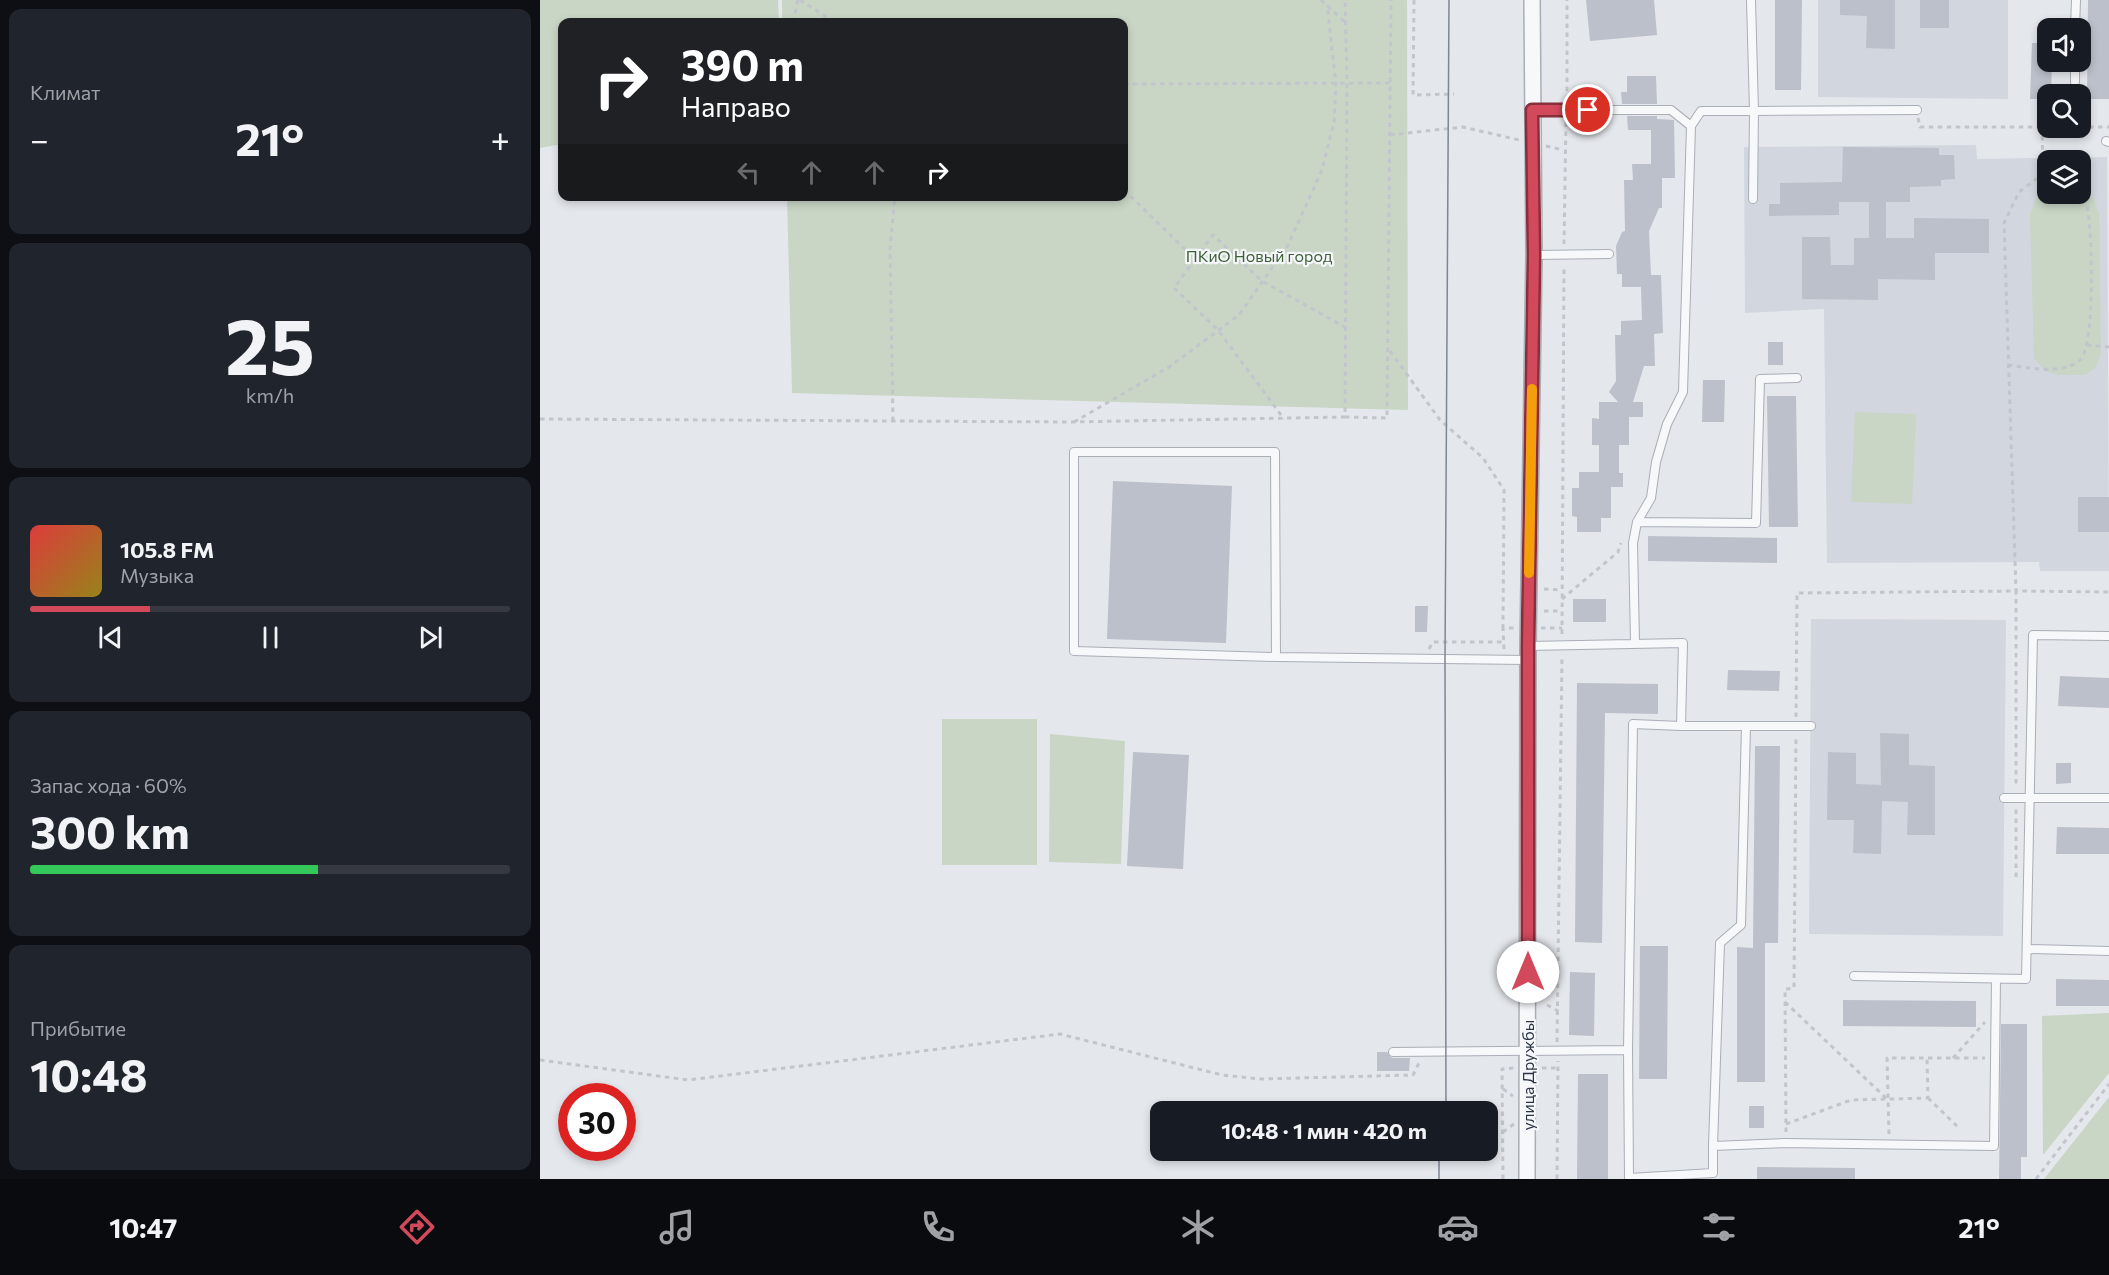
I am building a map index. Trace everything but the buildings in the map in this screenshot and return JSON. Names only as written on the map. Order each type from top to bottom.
[{"type":"street","name":"улица Дружбы","points":[[1527,1179],[1528,653],[1534,255],[1532,0]]},
{"type":"lane","points":[[1751,0],[1754,199]]},
{"type":"lane","points":[[2075,18],[2076,0]]},
{"type":"lane","points":[[2075,72],[2075,82]]},
{"type":"lane","points":[[1532,110],[1671,110],[1691,126]]},
{"type":"lane","points":[[1635,642],[1633,543],[1637,522],[1651,498],[1656,462],[1667,424],[1683,392],[1691,126],[1701,111],[1917,113]]},
{"type":"lane","points":[[1534,255],[1609,254]]},
{"type":"lane","points":[[1637,522],[1756,523],[1760,379],[1797,378]]},
{"type":"lane","points":[[1276,657],[1275,452],[1074,452],[1074,651],[1276,657],[1504,660],[1562,645],[1683,643],[1681,726]]},
{"type":"lane","points":[[1854,976],[2026,979],[2031,798],[2032,635],[2109,636]]},
{"type":"lane","points":[[1746,726],[1741,925],[1720,943],[1713,1173],[1629,1178],[1633,724],[1811,726]]},
{"type":"lane","points":[[2004,798],[2109,798]]},
{"type":"lane","points":[[2028,949],[2109,951]]},
{"type":"lane","points":[[1713,1146],[1785,1143],[1994,1146],[1996,979]]},
{"type":"lane","points":[[1393,1052],[1629,1050]]},
{"type":"path","points":[[794,18],[799,0],[828,18]]},
{"type":"path","points":[[1321,0],[1346,23]]},
{"type":"path","points":[[1344,417],[1347,84],[1345,0]]},
{"type":"path","points":[[540,418],[1072,422],[1387,418],[1390,0]]},
{"type":"path","points":[[1414,0],[1413,95],[1454,94]]},
{"type":"path","points":[[1557,1179],[1567,0]]},
{"type":"path","points":[[1072,422],[1169,367],[1239,315],[1288,245],[1322,170],[1334,122],[1336,84],[1327,5]]},
{"type":"path","points":[[1128,84],[1391,83]]},
{"type":"path","points":[[1917,113],[1920,127],[2037,127]]},
{"type":"path","points":[[1390,135],[1463,127],[1525,141]]},
{"type":"path","points":[[2091,127],[2109,128]]},
{"type":"path","points":[[1542,145],[1564,150]]},
{"type":"path","points":[[2016,888],[2016,591],[2004,223],[2019,192],[2037,180]]},
{"type":"path","points":[[1128,194],[1196,259]]},
{"type":"path","points":[[893,421],[890,249],[895,201]]},
{"type":"path","points":[[2008,365],[2034,368],[2068,367],[2082,358],[2087,345],[2091,302],[2091,242],[2087,204]]},
{"type":"path","points":[[1284,419],[1218,330],[1174,288],[1213,235],[1262,281],[1345,327]]},
{"type":"path","points":[[2087,345],[2109,347]]},
{"type":"path","points":[[1389,350],[1440,420],[1483,458],[1504,490],[1504,660]]},
{"type":"path","points":[[1505,522],[1512,523]]},
{"type":"path","points":[[1561,600],[1618,552],[1622,542]]},
{"type":"path","points":[[1505,552],[1512,552]]},
{"type":"path","points":[[1544,589],[1561,590]]},
{"type":"path","points":[[1785,1143],[1785,989],[1794,988],[1797,593],[2109,592]]},
{"type":"path","points":[[1544,611],[1562,611]]},
{"type":"path","points":[[1503,628],[1522,628]]},
{"type":"path","points":[[1536,628],[1562,628]]},
{"type":"path","points":[[1547,977],[1558,969]]},
{"type":"path","points":[[1785,1002],[1889,1101]]},
{"type":"path","points":[[1547,1005],[1558,1011]]},
{"type":"path","points":[[1953,1058],[1996,1010]]},
{"type":"path","points":[[540,1060],[688,1080],[1060,1034],[1221,1075],[1260,1079],[1413,1075],[1425,1052]]},
{"type":"path","points":[[1889,1145],[1887,1058],[1995,1057]]},
{"type":"path","points":[[1927,1059],[1928,1098],[1960,1129]]},
{"type":"path","points":[[1503,1179],[1502,1069],[1520,1068]]},
{"type":"path","points":[[1534,1068],[1558,1068]]},
{"type":"path","points":[[2036,1179],[2109,1084]]},
{"type":"path","points":[[1503,1089],[1515,1097]]},
{"type":"path","points":[[1786,1124],[1851,1100],[1889,1101],[1928,1098]]},
{"type":"path","points":[[1503,1132],[1514,1124]]},
{"type":"shaded area","points":[[1818,0],[2008,0],[2008,99],[1818,97]]},
{"type":"shaded area","points":[[1976,145],[1977,159],[2037,158],[2037,204],[2091,204],[2091,157],[2107,157],[2109,571],[2040,571],[2039,562],[1827,563],[1824,309],[1745,313],[1744,147]]},
{"type":"shaded area","points":[[1811,619],[2006,620],[2003,936],[1809,934]]},
{"type":"green space","points":[[540,0],[778,0],[779,18],[558,18],[558,145],[540,148]]},
{"type":"green space","name":"ПКиО Новый город","points":[[782,0],[1407,0],[1408,410],[792,393],[787,201],[1128,201],[1128,18],[782,18]]},
{"type":"green space","points":[[2037,197],[2037,204],[2091,204],[2091,197],[2099,213],[2101,354],[2095,368],[2085,375],[2059,375],[2045,371],[2034,358],[2030,214]]},
{"type":"green space","points":[[1855,412],[1916,414],[1912,504],[1851,502]]},
{"type":"green space","points":[[942,719],[1037,719],[1037,865],[942,865]]},
{"type":"green space","points":[[1050,734],[1125,741],[1121,864],[1049,862]]},
{"type":"green space","points":[[2109,1013],[2109,1073],[2043,1155],[2042,1016]]},
{"type":"green space","points":[[2109,1097],[2109,1179],[2044,1179]]},
{"type":"tram line","points":[[1446,1101],[1445,660],[1449,0]]},
{"type":"tram line","points":[[1439,1161],[1439,1179]]},
{"type":"slow traffic","points":[[1529,573],[1532,389]]},
{"type":"route","points":[[1528,972],[1528,598],[1534,255],[1532,110],[1588,110]]}]
